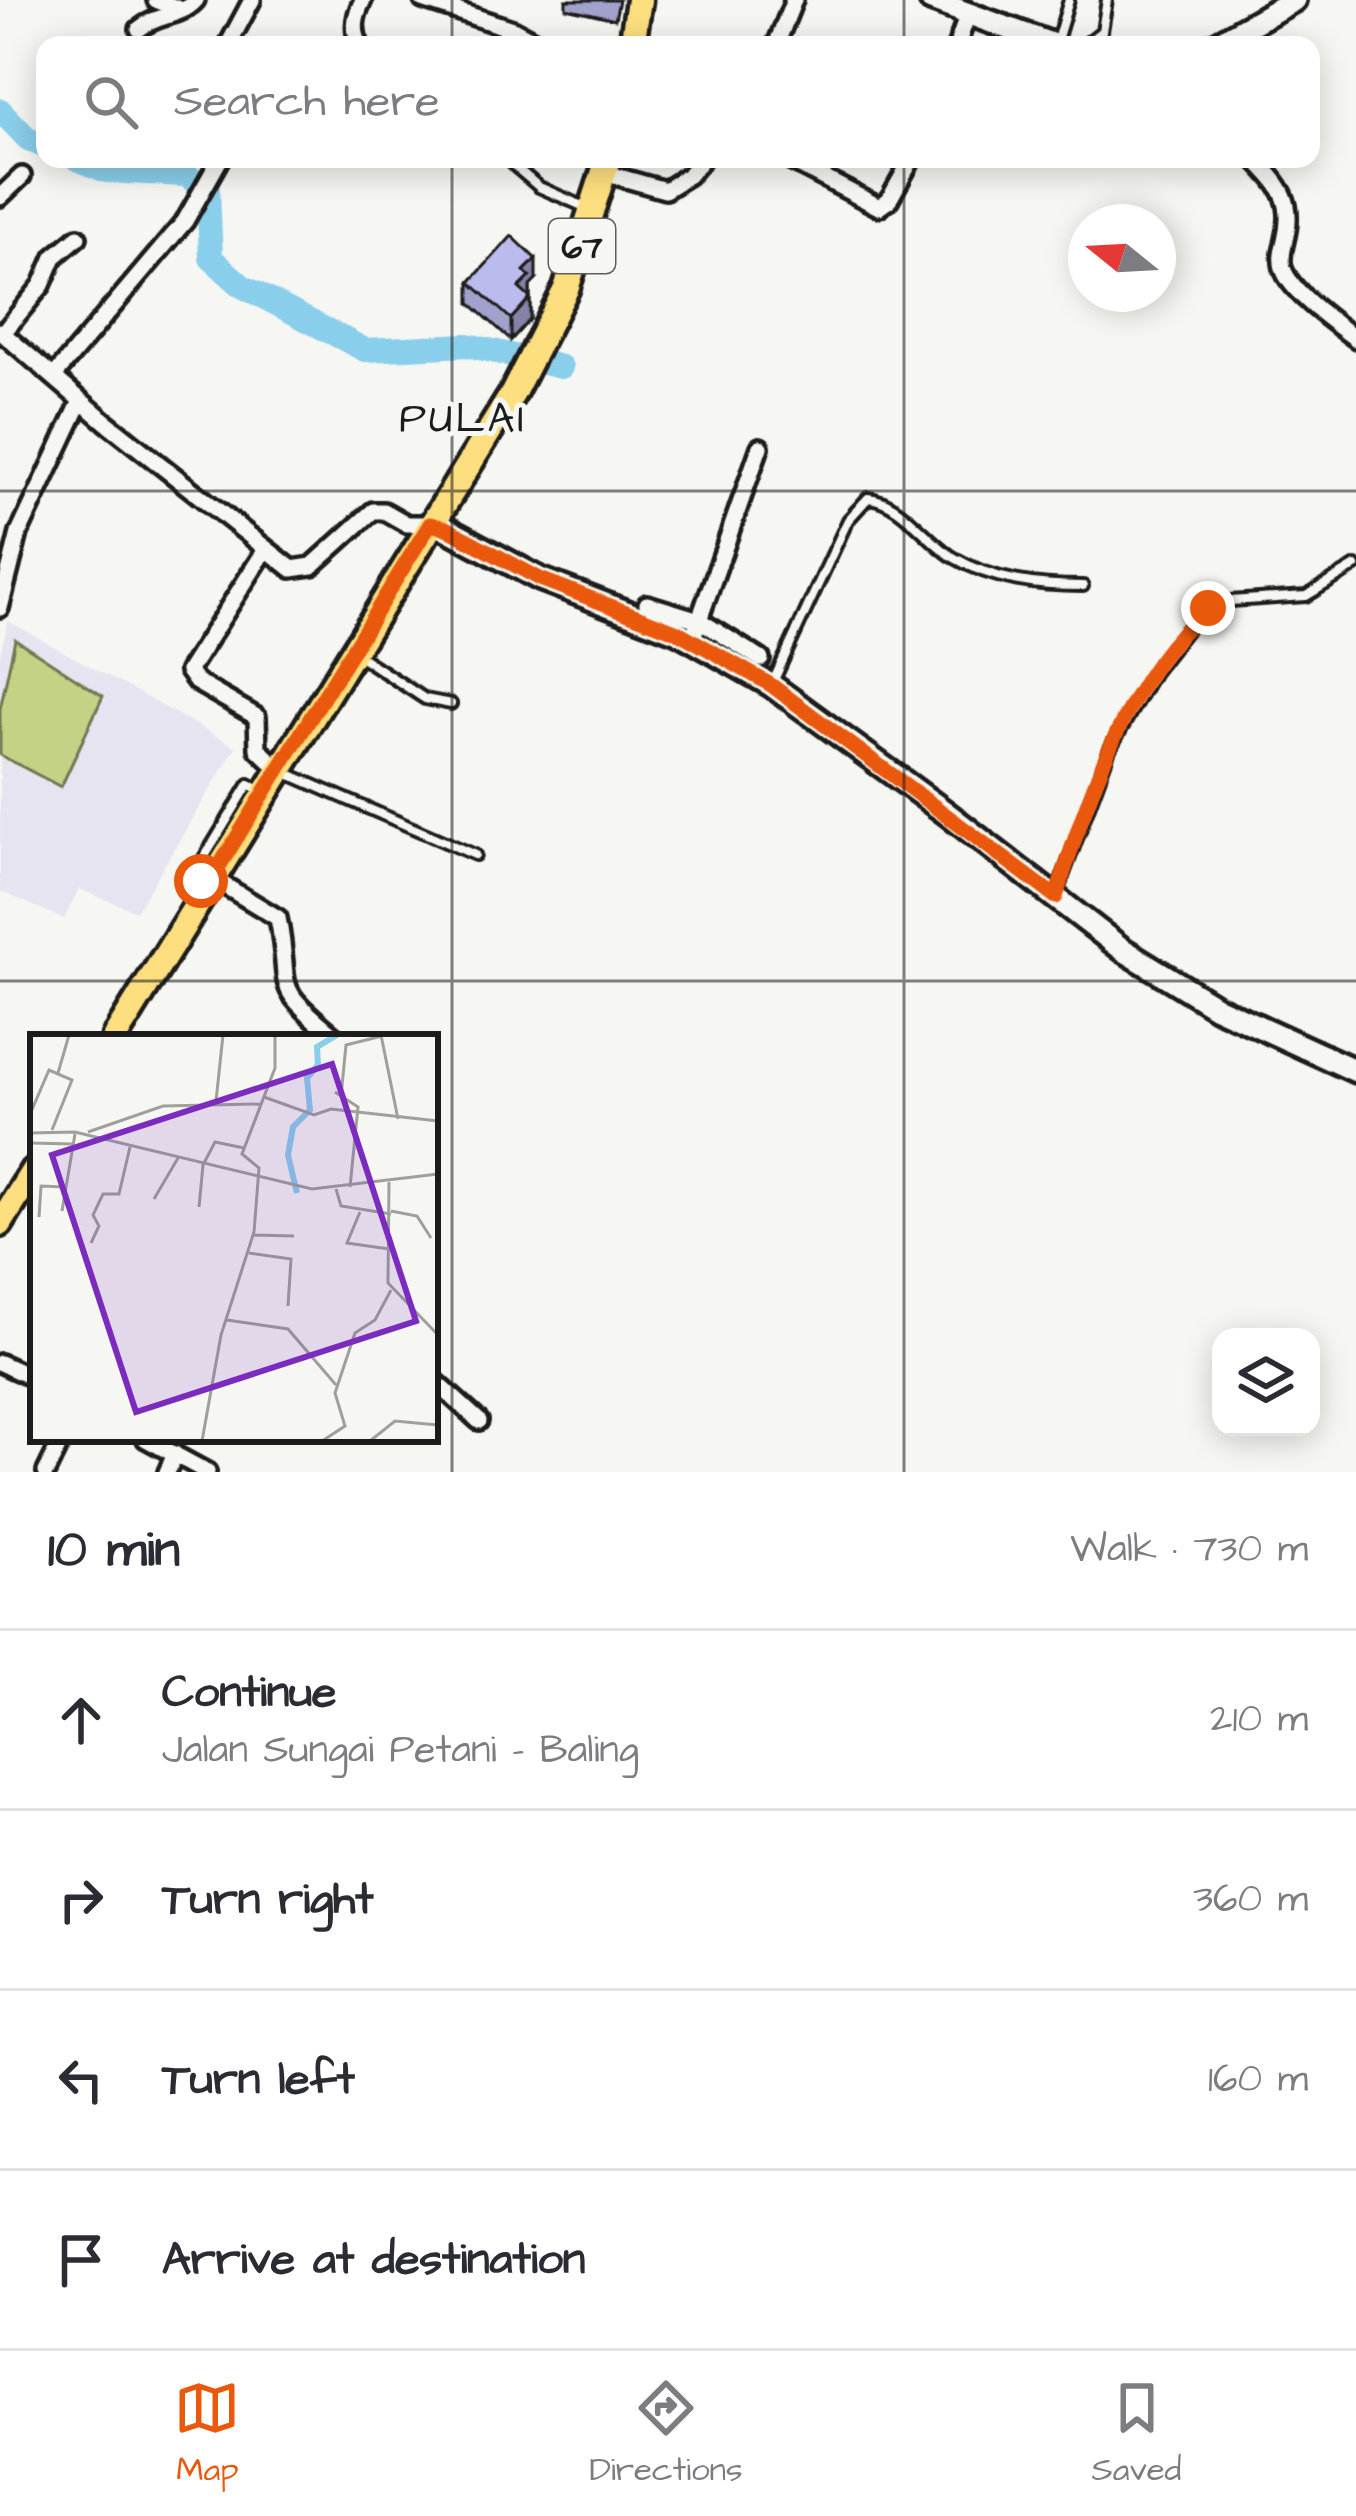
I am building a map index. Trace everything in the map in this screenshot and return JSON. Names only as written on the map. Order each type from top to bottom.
[{"type":"main road","points":[[633,36],[639,0]]},
{"type":"main road","name":"67","points":[[117,1034],[513,394],[547,331],[605,168]]},
{"type":"main road","points":[[0,1224],[30,1176]]},
{"type":"street","points":[[156,0],[190,6]]},
{"type":"street","points":[[233,36],[252,0]]},
{"type":"street","points":[[356,36],[356,13],[363,0]]},
{"type":"street","points":[[423,0],[526,36]]},
{"type":"street","points":[[780,36],[794,0]]},
{"type":"street","points":[[931,0],[1030,36]]},
{"type":"street","points":[[1230,36],[1294,0]]},
{"type":"street","points":[[139,29],[159,15],[190,6]]},
{"type":"street","points":[[960,36],[968,14]]},
{"type":"street","points":[[55,375],[185,221],[216,168]]},
{"type":"street","points":[[611,168],[665,190],[694,168]]},
{"type":"street","points":[[804,168],[879,208],[889,200],[907,168]]},
{"type":"street","points":[[1263,168],[1288,198],[1284,272],[1356,339]]},
{"type":"street","points":[[0,196],[22,176]]},
{"type":"street","points":[[78,236],[54,257],[42,284],[1,332],[287,567],[306,570],[373,511],[384,511],[407,524],[446,528],[540,579],[695,630],[1122,949],[1216,1006],[1356,1071]]},
{"type":"street","points":[[0,608],[19,533],[81,400]]},
{"type":"street","points":[[695,630],[760,447]]},
{"type":"street","points":[[266,549],[188,671],[196,682],[256,717],[258,748],[280,771]]},
{"type":"street","points":[[647,604],[761,659]]},
{"type":"street","points":[[209,882],[278,918],[288,994],[333,1034]]},
{"type":"street","points":[[0,1363],[30,1377]]},
{"type":"street","points":[[438,1384],[479,1421]]},
{"type":"street","points":[[46,1472],[61,1442]]},
{"type":"street","points":[[152,1442],[207,1472]]},
{"type":"street","points":[[167,1472],[175,1454]]},
{"type":"lane","points":[[1058,36],[1069,0]]},
{"type":"lane","points":[[1096,36],[1102,31],[1107,0]]},
{"type":"lane","points":[[517,168],[555,197],[594,210]]},
{"type":"lane","points":[[771,685],[848,520],[868,498],[888,504],[934,544],[969,565],[1037,585],[1083,586]]},
{"type":"lane","points":[[1056,897],[1110,748],[1154,671],[1196,618],[1229,601],[1306,596],[1356,566]]},
{"type":"lane","points":[[354,652],[425,699],[451,704]]},
{"type":"lane","points":[[280,771],[476,855]]},
{"type":"shaded area","points":[[8,621],[236,747],[136,911],[79,889],[64,919],[0,891],[0,654]]},
{"type":"green space","points":[[15,639],[103,696],[61,787],[0,755],[0,709]]},
{"type":"building","points":[[512,236],[536,259],[524,271],[530,277],[519,288],[530,298],[511,319],[470,282]]},
{"type":"waterway","points":[[0,110],[36,142]]},
{"type":"waterway","points":[[99,168],[186,175],[208,191],[211,258],[242,286],[365,350],[467,345],[561,367]]},
{"type":"district","name":"PULAI","points":[[463,417]]},
{"type":"route","points":[[201,881],[207,886],[258,807],[430,524],[540,579],[678,632],[771,685],[1056,897],[1100,769],[1122,724],[1154,671],[1208,608]]}]
